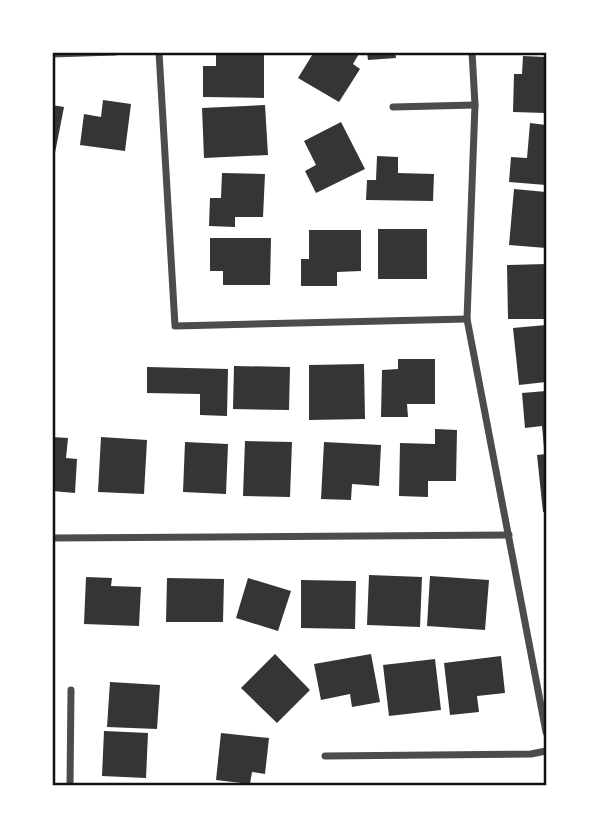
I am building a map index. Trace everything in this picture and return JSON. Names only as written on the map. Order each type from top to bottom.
[{"type":"street","points":[[52,54],[115,52]]},
{"type":"street","points":[[159,52],[176,326],[467,319]]},
{"type":"street","points":[[472,52],[475,105],[467,319],[547,732]]},
{"type":"street","points":[[393,107],[475,105]]},
{"type":"street","points":[[52,538],[509,535]]},
{"type":"street","points":[[70,786],[71,690]]},
{"type":"street","points":[[324,757],[531,754],[547,751]]},
{"type":"building","points":[[216,52],[264,52],[264,98],[203,97],[203,66],[216,66]]},
{"type":"building","points":[[314,52],[360,52],[353,64],[360,69],[339,102],[298,78]]},
{"type":"building","points":[[367,52],[395,52],[396,58],[368,60]]},
{"type":"building","points":[[523,56],[546,57],[546,113],[513,112],[514,74],[522,74]]},
{"type":"building","points":[[103,100],[131,104],[125,151],[80,145],[84,114],[101,117]]},
{"type":"building","points":[[52,105],[64,107],[55,153],[52,152]]},
{"type":"building","points":[[265,105],[268,155],[204,158],[202,108]]},
{"type":"building","points":[[341,122],[365,169],[316,193],[305,171],[316,165],[304,141]]},
{"type":"building","points":[[530,123],[546,125],[546,185],[509,182],[511,157],[527,158]]},
{"type":"building","points":[[377,156],[398,157],[398,173],[434,174],[433,201],[366,200],[367,180],[376,180]]},
{"type":"building","points":[[222,173],[265,174],[263,217],[235,217],[235,227],[209,226],[210,198],[221,198]]},
{"type":"building","points":[[514,189],[546,192],[546,248],[509,245]]},
{"type":"building","points":[[378,229],[427,229],[427,279],[378,279]]},
{"type":"building","points":[[309,230],[361,230],[361,271],[337,272],[337,286],[301,286],[301,259],[309,259]]},
{"type":"building","points":[[210,238],[271,238],[270,285],[223,285],[223,271],[210,271]]},
{"type":"building","points":[[546,264],[546,319],[508,319],[507,265]]},
{"type":"building","points":[[546,325],[546,382],[519,385],[513,328]]},
{"type":"building","points":[[398,359],[435,359],[435,404],[407,404],[408,417],[381,417],[382,370],[398,369]]},
{"type":"building","points":[[364,364],[365,419],[309,420],[309,365]]},
{"type":"building","points":[[234,366],[290,367],[289,410],[233,409]]},
{"type":"building","points":[[147,367],[228,369],[227,416],[200,415],[200,394],[147,393]]},
{"type":"building","points":[[546,391],[544,448],[542,426],[525,428],[522,393]]},
{"type":"building","points":[[435,429],[457,430],[456,481],[428,481],[428,497],[399,496],[400,443],[435,444]]},
{"type":"building","points":[[52,437],[68,438],[66,458],[77,459],[75,493],[52,491]]},
{"type":"building","points":[[101,437],[147,440],[144,494],[98,492]]},
{"type":"building","points":[[245,441],[292,442],[290,497],[243,496]]},
{"type":"building","points":[[185,442],[228,444],[226,494],[183,492]]},
{"type":"building","points":[[324,442],[381,445],[379,486],[352,484],[351,500],[321,499]]},
{"type":"building","points":[[546,454],[546,512],[543,512],[537,455]]},
{"type":"building","points":[[369,575],[422,577],[420,627],[367,625]]},
{"type":"building","points":[[430,576],[489,580],[485,630],[427,626]]},
{"type":"building","points":[[86,577],[112,578],[111,586],[141,587],[139,626],[84,624]]},
{"type":"building","points":[[167,578],[224,579],[223,622],[166,622]]},
{"type":"building","points":[[248,578],[291,591],[278,631],[236,618]]},
{"type":"building","points":[[301,580],[356,581],[355,629],[301,628]]},
{"type":"building","points":[[275,654],[310,690],[277,723],[241,688]]},
{"type":"building","points":[[371,654],[380,702],[352,707],[350,694],[321,700],[314,664]]},
{"type":"building","points":[[501,656],[505,693],[477,696],[479,712],[450,715],[444,663]]},
{"type":"building","points":[[435,659],[441,710],[389,716],[383,665]]},
{"type":"building","points":[[110,682],[160,685],[157,729],[107,727]]},
{"type":"building","points":[[104,731],[148,733],[146,778],[102,776]]},
{"type":"building","points":[[221,733],[269,738],[265,774],[252,772],[250,784],[216,780]]}]
